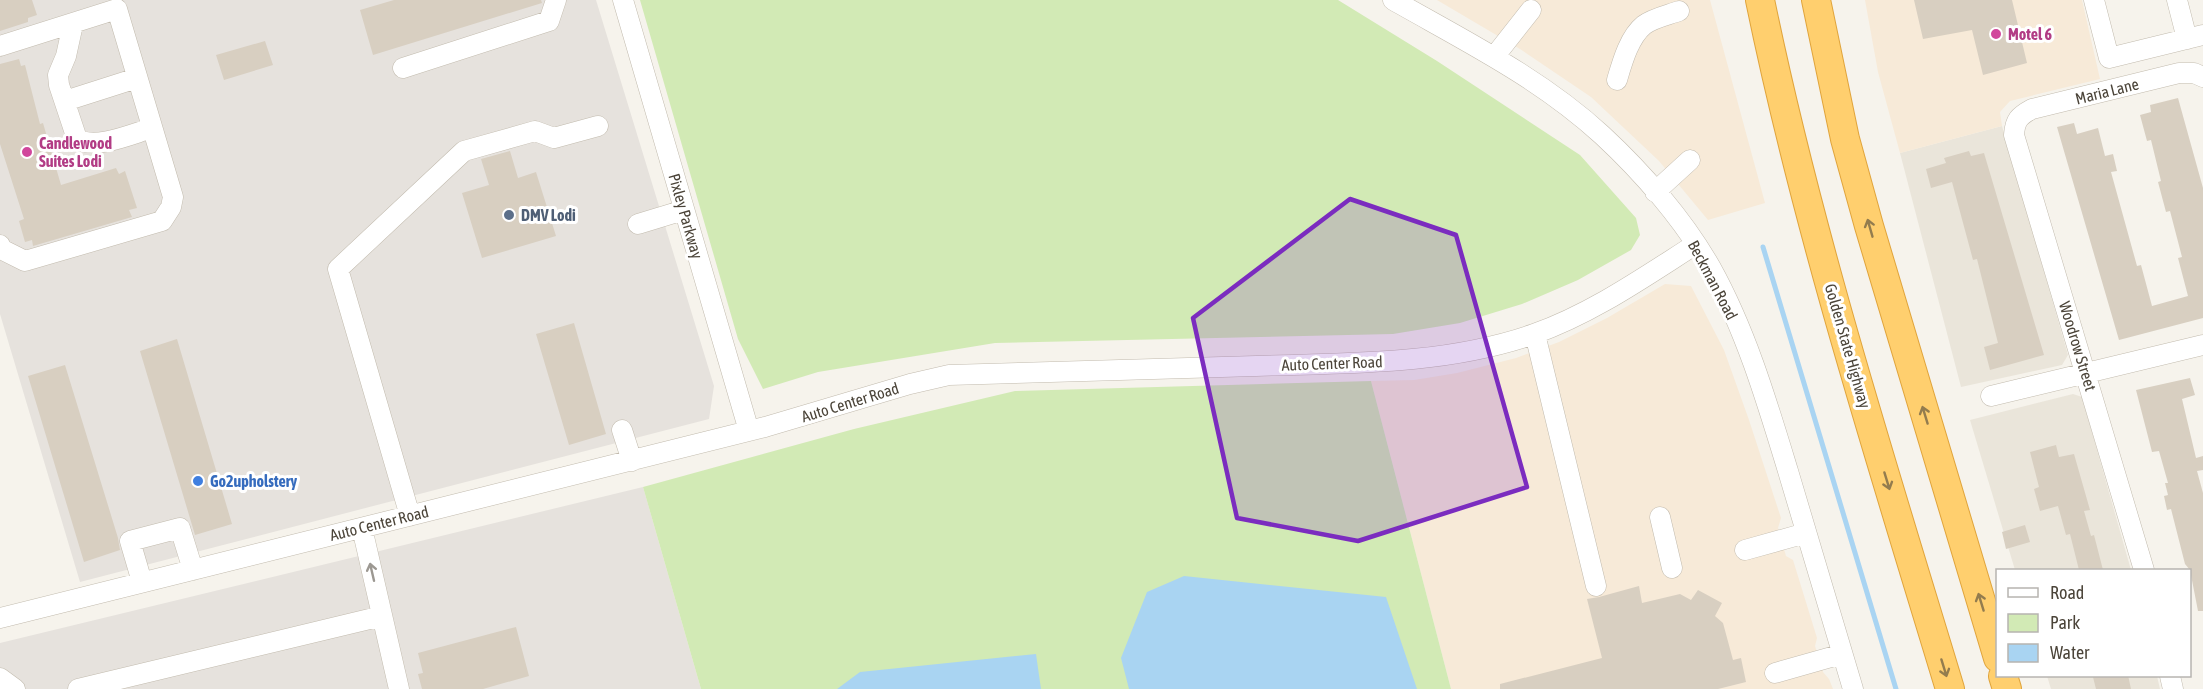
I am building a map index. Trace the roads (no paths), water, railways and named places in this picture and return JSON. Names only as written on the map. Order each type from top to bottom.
[{"type":"highway","points":[[1741,0],[1801,183]]},
{"type":"highway","name":"Golden State Highway","points":[[1760,0],[1801,183],[1875,442],[1950,689]]},
{"type":"highway","points":[[1816,0],[1845,139],[1869,226],[1996,651]]},
{"type":"highway","points":[[1826,0],[1834,79]]},
{"type":"street","points":[[403,68],[549,21],[556,0]]},
{"type":"street","name":"Pixley Parkway","points":[[623,0],[748,431]]},
{"type":"street","name":"Beckman Road","points":[[1393,0],[1519,71],[1559,99],[1603,135],[1655,192],[1696,244],[1731,309],[1766,401],[1852,689]]},
{"type":"street","points":[[2094,0],[2109,58],[2195,37],[2177,0]]},
{"type":"street","points":[[0,46],[117,9],[173,197],[171,207],[162,221],[25,261],[1,249],[0,244]]},
{"type":"street","points":[[1494,57],[1531,10]]},
{"type":"street","points":[[1617,80],[1628,49],[1639,30],[1645,24],[1679,11]]},
{"type":"street","points":[[73,24],[66,56],[58,75],[77,139],[83,143],[98,143],[152,128]]},
{"type":"street","name":"Maria Lane","points":[[2015,122],[2032,109],[2168,76],[2194,73],[2203,77]]},
{"type":"street","points":[[65,101],[137,78]]},
{"type":"street","name":"Woodrow Street","points":[[2015,122],[2014,135],[2144,569]]},
{"type":"street","points":[[410,516],[338,269],[464,151],[535,131],[554,138],[598,126]]},
{"type":"street","points":[[1655,192],[1690,160]]},
{"type":"street","points":[[638,224],[684,210]]},
{"type":"street","name":"Auto Center Road","points":[[0,618],[632,461],[949,375],[1313,364],[1430,358],[1488,347],[1535,334],[1598,306],[1696,244]]},
{"type":"street","points":[[1535,334],[1596,586]]},
{"type":"street","points":[[1991,396],[2203,345]]},
{"type":"street","points":[[622,430],[632,461]]},
{"type":"street","points":[[1660,517],[1672,568]]},
{"type":"street","points":[[142,582],[130,542],[180,528],[193,570]]},
{"type":"street","points":[[362,528],[399,689]]},
{"type":"street","points":[[1745,550],[1806,533]]},
{"type":"street","points":[[78,689],[382,616]]},
{"type":"street","points":[[1775,673],[1842,654]]},
{"type":"street","points":[[0,678],[15,689]]},
{"type":"water","points":[[1184,576],[1386,597],[1417,689],[1129,689],[1121,658],[1147,592]]},
{"type":"water","points":[[1036,654],[1041,689],[837,689],[860,672]]},
{"type":"waterway","points":[[1763,247],[1896,689]]},
{"type":"place","name":"Motel 6","points":[[1996,34]]},
{"type":"place","name":"Candlewood Suites Lodi","points":[[27,152]]},
{"type":"place","name":"DMV Lodi","points":[[509,215]]},
{"type":"place","name":"Go2upholstery","points":[[198,481]]}]
